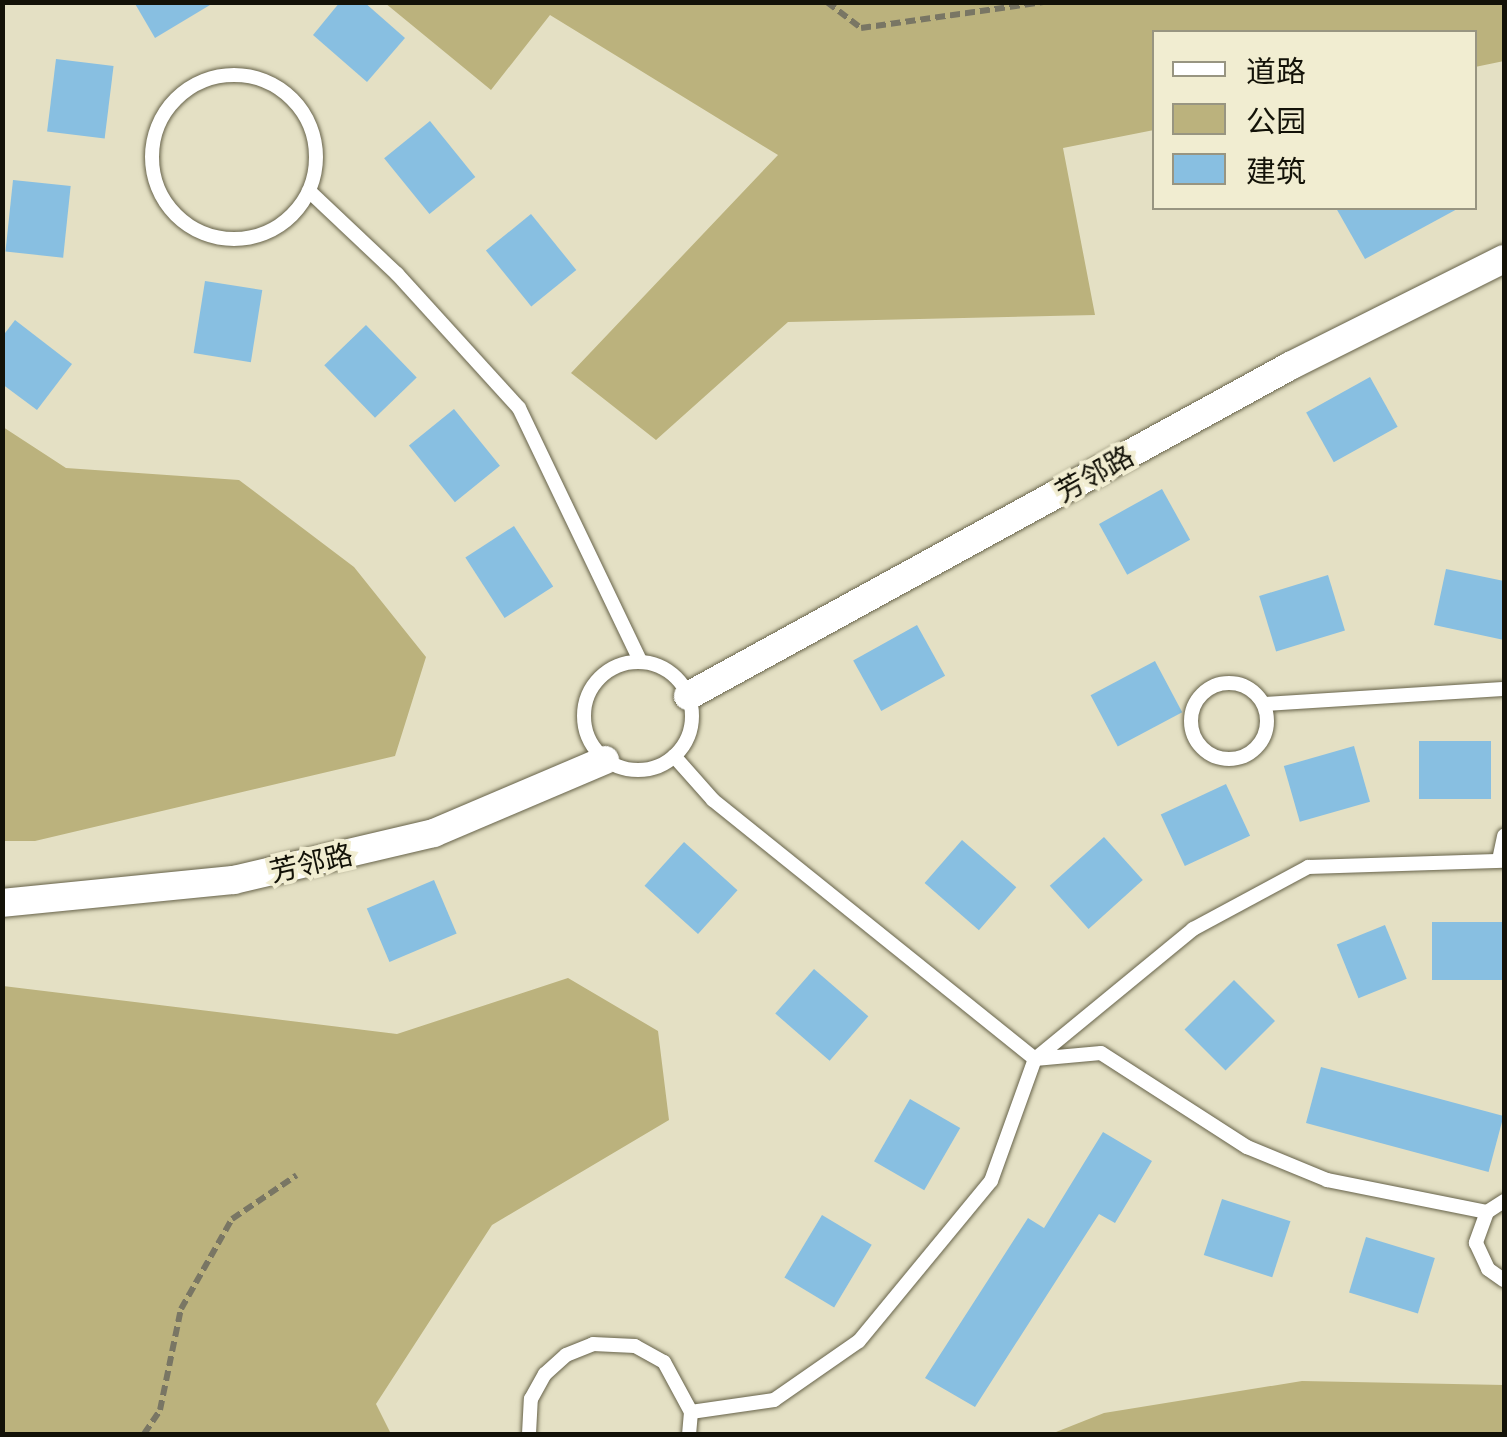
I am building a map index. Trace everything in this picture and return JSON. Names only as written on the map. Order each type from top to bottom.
[{"type":"street","name":"芳邻路","points":[[688,696],[1290,366],[1504,259]]},
{"type":"street","name":"芳邻路","points":[[2,903],[234,880],[434,833],[605,760]]},
{"type":"lane","points":[[226,74],[255,77],[298,105],[313,134],[309,191],[288,218],[264,233],[217,237],[170,210],[156,185],[153,140],[170,104],[192,86],[226,74]]},
{"type":"lane","points":[[309,191],[397,274],[519,408],[640,661]]},
{"type":"lane","points":[[605,760],[584,720],[586,699],[609,670],[640,661],[670,672],[688,696],[689,736],[674,756],[713,800],[1035,1059],[1102,1054],[1248,1147],[1327,1180],[1487,1212]]},
{"type":"lane","points":[[1264,704],[1265,735],[1248,755],[1222,759],[1192,733],[1193,706],[1212,686],[1245,685],[1264,704],[1504,690]]},
{"type":"lane","name":"芳邻路","points":[[605,760],[640,770],[674,756]]},
{"type":"lane","points":[[691,1412],[774,1400],[860,1341],[991,1180],[1035,1059],[1193,929],[1308,867],[1502,860],[1504,836]]},
{"type":"lane","points":[[1504,1201],[1487,1212],[1479,1225],[1480,1257],[1504,1280]]},
{"type":"lane","points":[[529,1434],[532,1399],[545,1374],[566,1355],[592,1344],[635,1346],[664,1362],[691,1412],[689,1434]]},
{"type":"path","points":[[827,2],[861,28],[1043,2]]},
{"type":"path","points":[[144,1434],[160,1410],[181,1309],[232,1219],[298,1174]]},
{"type":"green space","points":[[385,3],[1504,3],[1504,61],[1477,67],[1477,30],[1152,30],[1152,130],[1063,148],[1095,315],[788,322],[656,440],[571,373],[778,155],[550,15],[491,90]]},
{"type":"green space","points":[[3,427],[66,468],[239,480],[354,567],[426,657],[395,756],[35,841],[3,841]]},
{"type":"green space","points":[[568,978],[658,1031],[669,1120],[492,1225],[376,1404],[391,1434],[3,1434],[3,986],[397,1034]]},
{"type":"green space","points":[[1302,1381],[1504,1385],[1504,1434],[1051,1434],[1104,1413]]},
{"type":"building","points":[[134,2],[215,2],[155,38]]},
{"type":"building","points":[[340,2],[364,2],[405,38],[367,82],[313,35]]},
{"type":"building","points":[[56,59],[114,66],[105,139],[47,131]]},
{"type":"building","points":[[430,121],[475,177],[429,214],[384,158]]},
{"type":"building","points":[[13,180],[71,186],[63,258],[5,252]]},
{"type":"building","points":[[1337,210],[1455,210],[1365,259]]},
{"type":"building","points":[[531,214],[576,270],[531,306],[486,251]]},
{"type":"building","points":[[205,281],[262,290],[251,362],[194,353]]},
{"type":"building","points":[[15,320],[72,364],[37,410],[2,384],[2,337]]},
{"type":"building","points":[[366,325],[417,378],[375,418],[324,365]]},
{"type":"building","points":[[1370,377],[1398,427],[1334,462],[1306,412]]},
{"type":"building","points":[[454,409],[500,466],[455,502],[409,446]]},
{"type":"building","points":[[1162,489],[1190,540],[1127,575],[1099,524]]},
{"type":"building","points":[[514,526],[553,586],[505,618],[465,558]]},
{"type":"building","points":[[1446,569],[1504,581],[1504,640],[1434,625]]},
{"type":"building","points":[[1328,575],[1345,630],[1276,652],[1259,596]]},
{"type":"building","points":[[917,625],[945,676],[881,711],[853,660]]},
{"type":"building","points":[[1155,661],[1182,712],[1118,746],[1091,695]]},
{"type":"building","points":[[1419,741],[1491,741],[1491,799],[1419,799]]},
{"type":"building","points":[[1354,746],[1370,802],[1300,822],[1284,766]]},
{"type":"building","points":[[1226,784],[1250,836],[1185,866],[1161,814]]},
{"type":"building","points":[[1104,837],[1143,880],[1089,929],[1050,886]]},
{"type":"building","points":[[962,840],[1016,887],[979,930],[925,883]]},
{"type":"building","points":[[684,842],[738,890],[698,934],[645,886]]},
{"type":"building","points":[[434,880],[457,933],[389,962],[367,909]]},
{"type":"building","points":[[1432,922],[1504,922],[1504,980],[1432,980]]},
{"type":"building","points":[[1385,925],[1407,979],[1359,998],[1337,944]]},
{"type":"building","points":[[814,969],[868,1016],[830,1061],[775,1014]]},
{"type":"building","points":[[1234,980],[1275,1021],[1226,1071],[1185,1029]]},
{"type":"building","points":[[1321,1067],[1504,1116],[1489,1172],[1306,1123]]},
{"type":"building","points":[[910,1099],[960,1128],[924,1190],[874,1161]]},
{"type":"building","points":[[1103,1132],[1152,1161],[1115,1223],[1099,1214],[975,1407],[925,1378],[1028,1218],[1044,1228]]},
{"type":"building","points":[[1222,1199],[1290,1221],[1272,1277],[1204,1255]]},
{"type":"building","points":[[822,1215],[872,1245],[834,1307],[784,1278]]},
{"type":"building","points":[[1366,1237],[1435,1258],[1418,1314],[1349,1292]]}]
